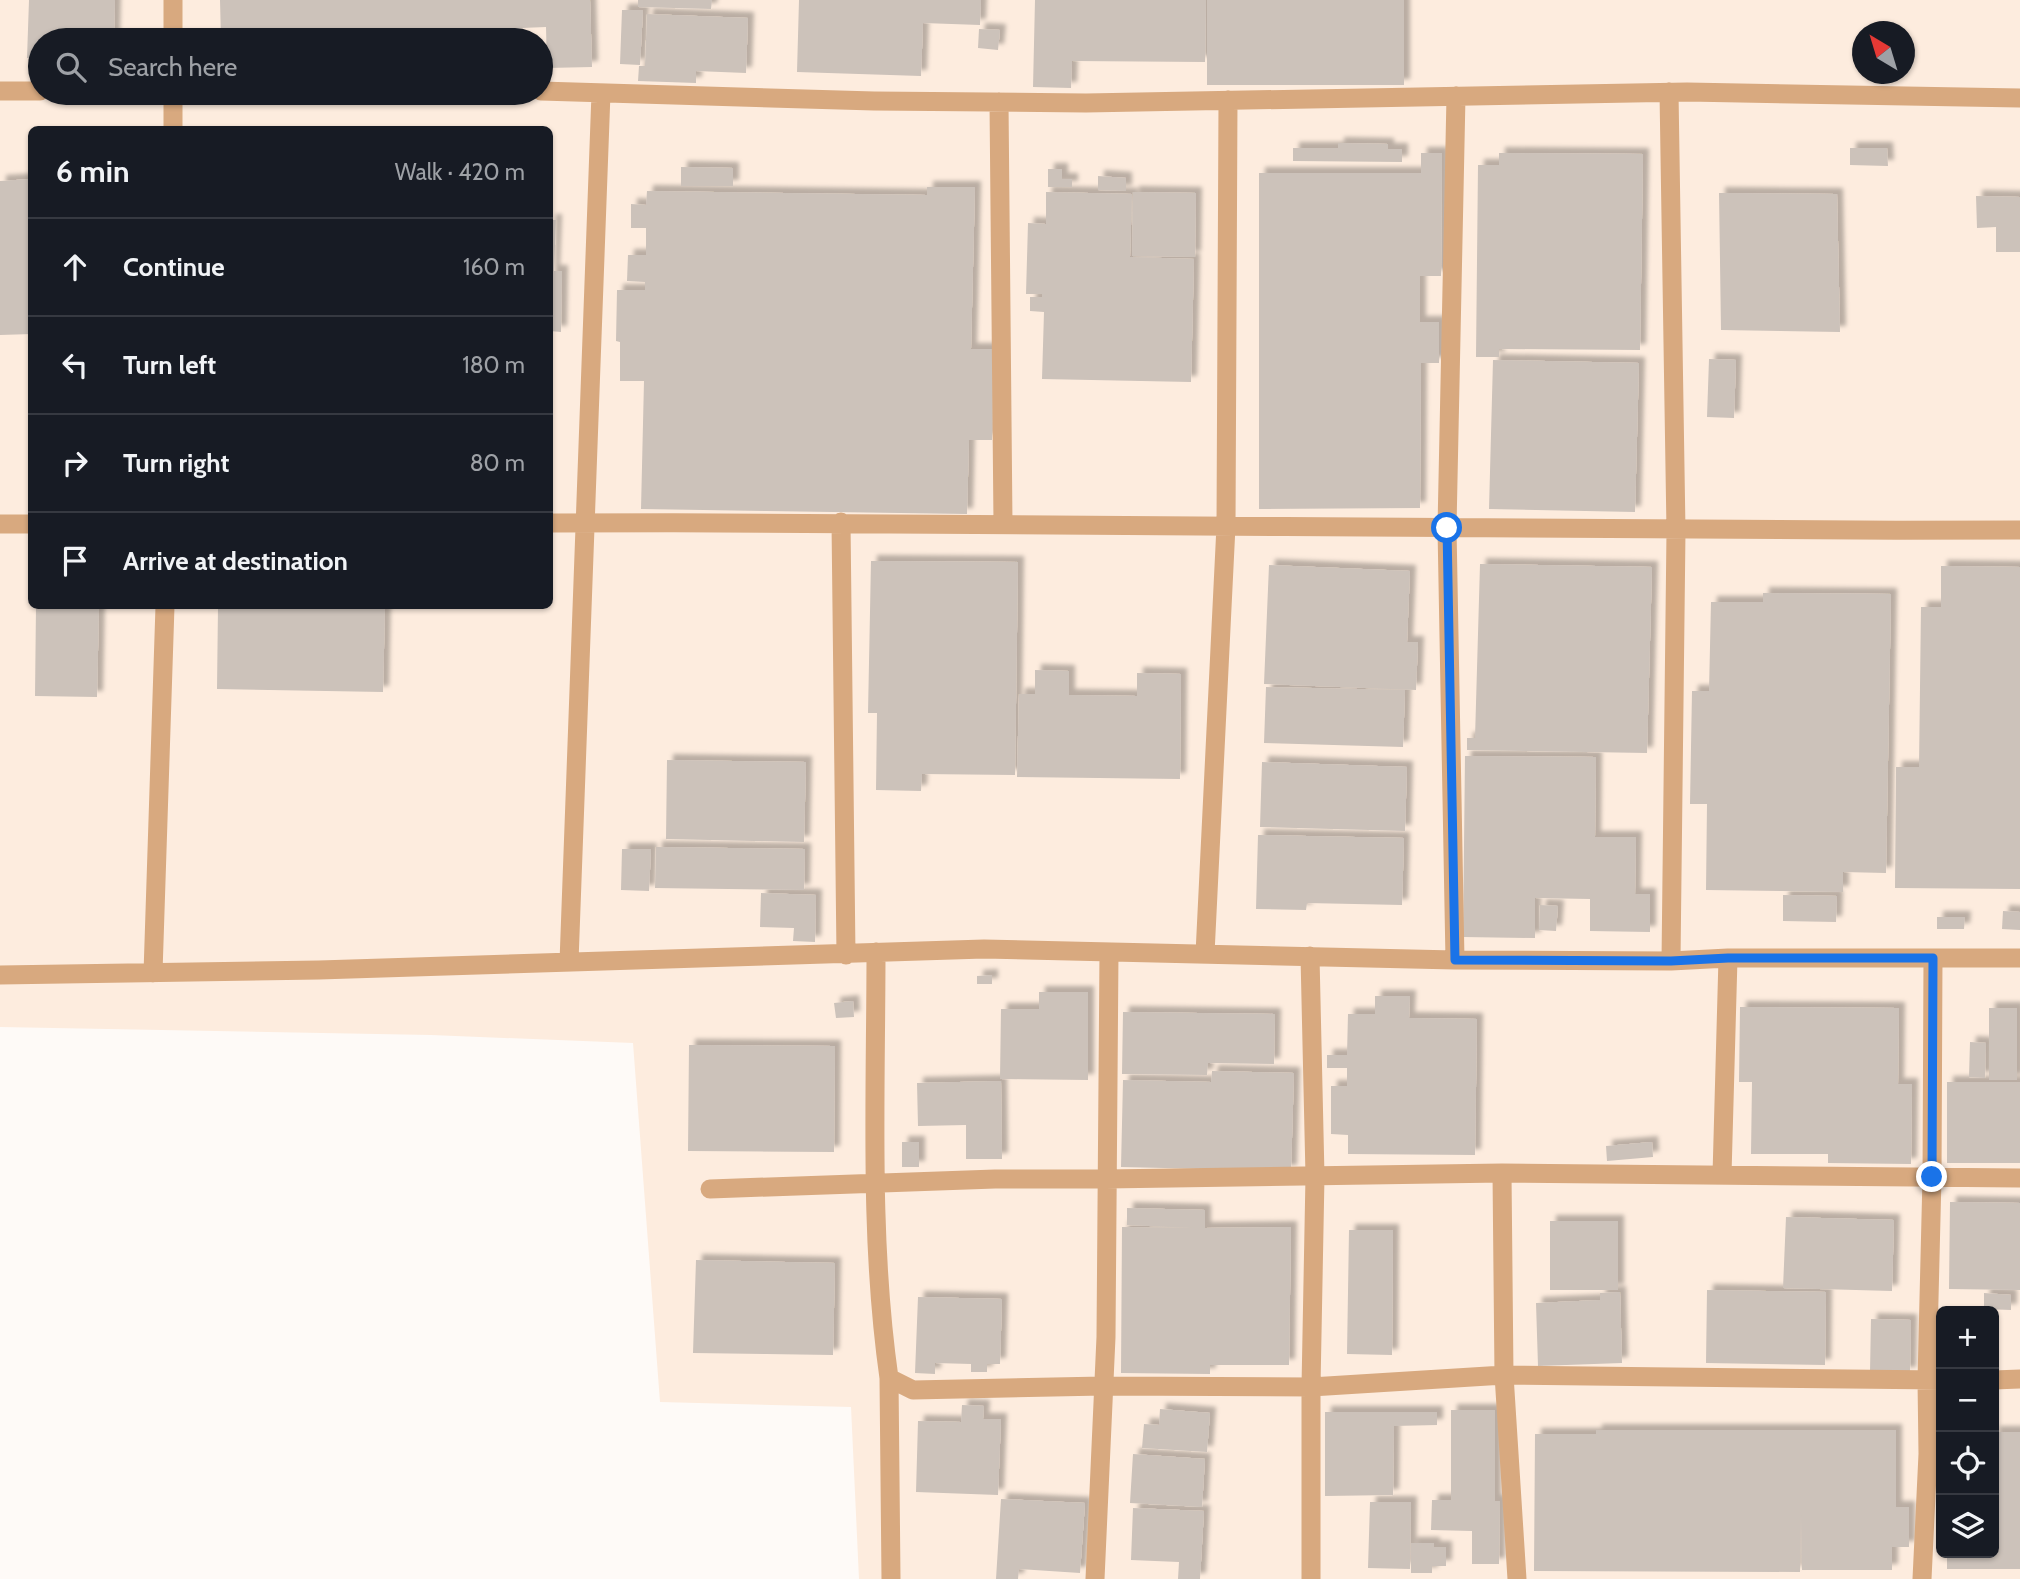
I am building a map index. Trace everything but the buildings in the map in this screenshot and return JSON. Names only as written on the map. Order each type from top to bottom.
[{"type":"street","points":[[173,0],[173,28]]},
{"type":"street","points":[[0,91],[28,91]]},
{"type":"street","points":[[553,91],[999,102],[1669,92],[2020,98]]},
{"type":"street","points":[[1669,92],[1676,531],[1671,961]]},
{"type":"street","points":[[569,962],[601,93]]},
{"type":"street","points":[[1455,960],[1447,528],[1456,96]]},
{"type":"street","points":[[1205,954],[1226,526],[1228,100]]},
{"type":"street","points":[[999,102],[1003,524]]},
{"type":"street","points":[[173,105],[173,126]]},
{"type":"street","points":[[553,523],[841,522],[1676,531],[2020,530]]},
{"type":"street","points":[[841,522],[846,955]]},
{"type":"street","points":[[0,524],[28,524]]},
{"type":"street","points":[[153,973],[165,609]]},
{"type":"street","points":[[0,975],[846,955],[984,949],[1455,960],[2020,958]]},
{"type":"street","points":[[1095,1579],[1106,1338],[1109,952]]},
{"type":"street","points":[[876,953],[876,1183],[882,1329],[889,1378],[891,1579]]},
{"type":"street","points":[[1310,956],[1315,1176],[1311,1579]]},
{"type":"street","points":[[1722,1175],[1728,958]]},
{"type":"street","points":[[1922,1579],[1934,1380],[1933,958]]},
{"type":"street","points":[[710,1189],[995,1179],[1106,1180],[1502,1173],[2020,1178]]},
{"type":"street","points":[[1502,1173],[1504,1375],[1517,1579]]},
{"type":"street","points":[[889,1378],[913,1390],[1103,1386],[1311,1387],[1504,1375],[1934,1380]]},
{"type":"street","points":[[1999,1380],[2020,1380]]},
{"type":"shaded area","points":[[0,0],[2020,0],[2020,1579],[859,1579],[851,1407],[660,1402],[633,1043],[431,1035],[0,1027]]},
{"type":"route","points":[[1447,528],[1455,960],[1933,958],[1932,1177]]}]
